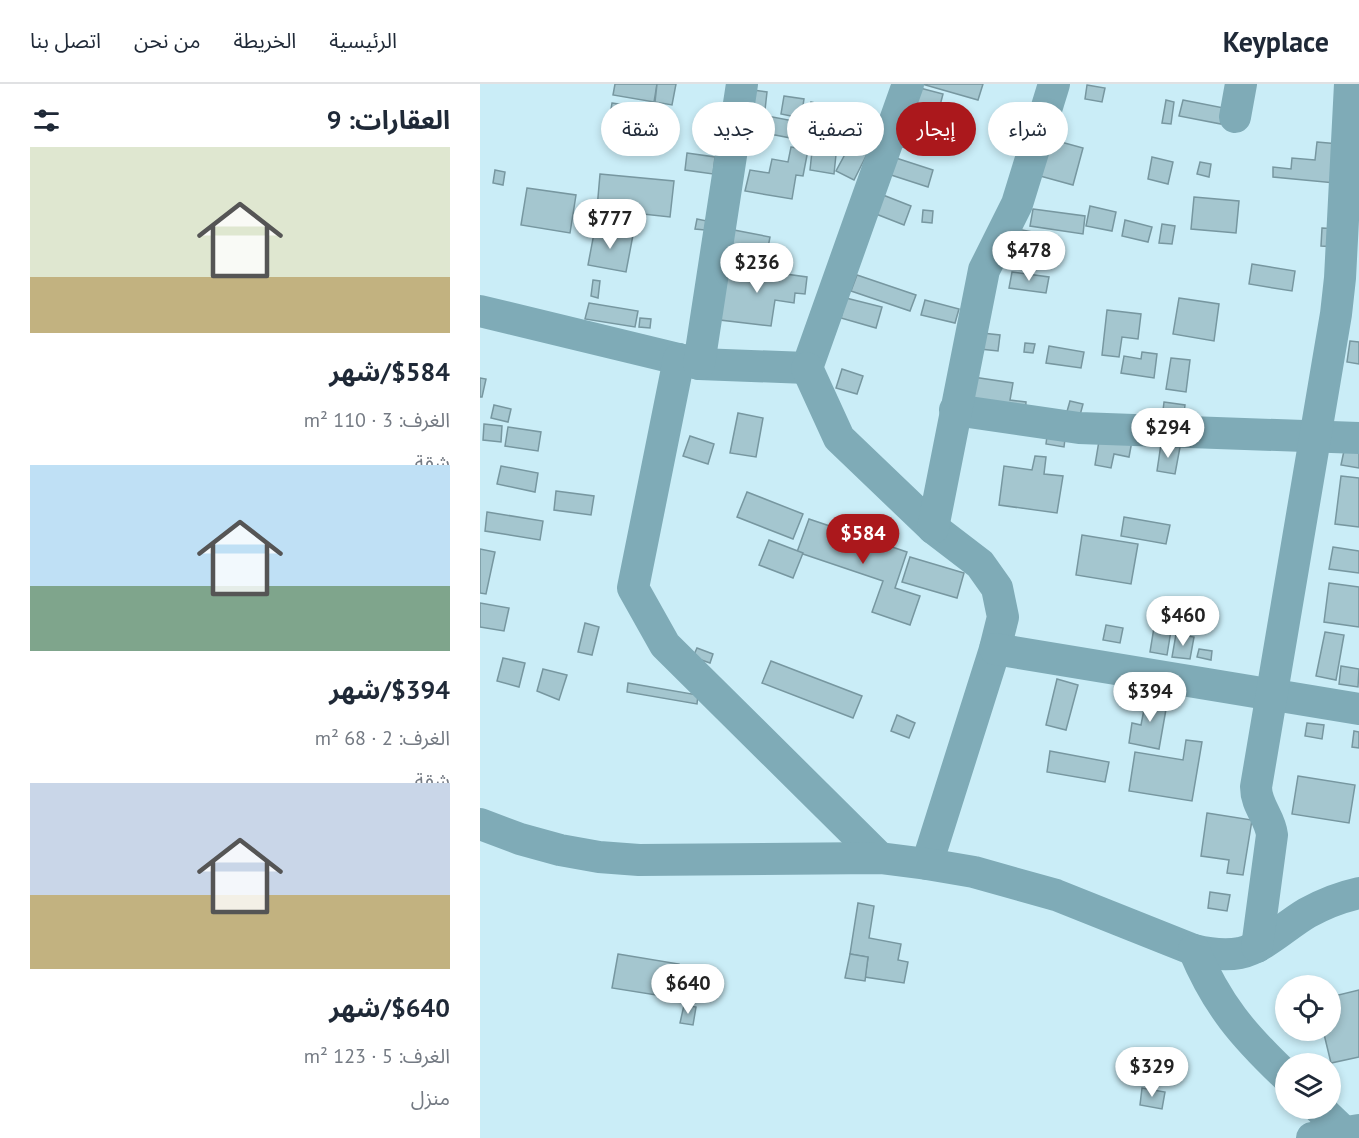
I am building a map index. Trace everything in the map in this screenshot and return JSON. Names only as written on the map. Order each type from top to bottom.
[{"type":"street","points":[[742,84],[689,362],[633,588],[665,645],[880,858]]},
{"type":"street","points":[[908,84],[807,368],[839,438],[933,528],[980,564],[997,588],[1003,617],[995,649],[927,864]]},
{"type":"street","points":[[933,528],[984,270],[1017,204],[1054,84]]},
{"type":"street","points":[[1235,117],[1240,84]]},
{"type":"street","points":[[1257,947],[1272,836],[1268,819],[1259,804],[1256,787],[1317,438],[1340,278],[1350,84]]},
{"type":"street","points":[[480,311],[689,362],[807,368]]},
{"type":"street","points":[[956,410],[1079,428],[1359,438]]},
{"type":"street","points":[[995,649],[1359,709]]},
{"type":"street","points":[[480,824],[520,839],[560,850],[599,857],[639,860],[880,858],[974,872],[1056,896],[1194,950],[1210,954],[1226,955],[1257,947],[1308,913],[1332,901],[1359,893]]},
{"type":"street","points":[[1194,950],[1205,976],[1234,1023],[1275,1065]]},
{"type":"street","points":[[1335,1119],[1352,1131]]},
{"type":"street","points":[[1312,1138],[1352,1131]]},
{"type":"building","points":[[615,84],[657,84],[654,102],[613,95]]},
{"type":"building","points":[[657,84],[676,84],[673,102],[655,102]]},
{"type":"building","points":[[922,84],[983,84],[978,100]]},
{"type":"building","points":[[1087,85],[1105,88],[1102,102],[1085,99]]},
{"type":"building","points":[[920,88],[943,94],[941,102],[915,102]]},
{"type":"building","points":[[753,90],[767,92],[766,102],[751,102]]},
{"type":"building","points":[[784,96],[804,99],[804,102],[787,102],[787,115],[781,114]]},
{"type":"building","points":[[1166,100],[1174,102],[1171,124],[1162,123]]},
{"type":"building","points":[[1183,100],[1224,108],[1221,124],[1179,116]]},
{"type":"building","points":[[775,117],[787,120],[787,137],[775,135]]},
{"type":"building","points":[[1317,142],[1339,144],[1335,183],[1273,177],[1273,167],[1291,169],[1292,158],[1315,160]]},
{"type":"building","points":[[1068,144],[1083,148],[1073,185],[1040,176],[1045,156],[1068,156]]},
{"type":"building","points":[[687,153],[692,154],[692,156],[715,157],[713,174],[685,170]]},
{"type":"building","points":[[789,156],[807,156],[803,176],[796,175],[792,199],[745,191],[750,170],[769,173],[772,159],[788,162]]},
{"type":"building","points":[[812,156],[836,156],[834,174],[810,170]]},
{"type":"building","points":[[844,156],[866,156],[854,180],[836,171]]},
{"type":"building","points":[[1152,157],[1173,162],[1168,184],[1148,179]]},
{"type":"building","points":[[896,158],[933,170],[928,187],[891,175]]},
{"type":"building","points":[[1200,162],[1211,164],[1209,177],[1197,174]]},
{"type":"building","points":[[495,170],[505,172],[503,185],[493,183]]},
{"type":"building","points":[[600,174],[674,181],[670,217],[597,209]]},
{"type":"building","points":[[527,188],[576,195],[570,233],[521,225]]},
{"type":"building","points":[[883,195],[911,206],[904,225],[876,214]]},
{"type":"building","points":[[1194,197],[1239,201],[1236,233],[1191,229]]},
{"type":"building","points":[[1090,206],[1116,212],[1112,231],[1086,226]]},
{"type":"building","points":[[1033,209],[1085,216],[1083,234],[1030,226]]},
{"type":"building","points":[[923,210],[933,211],[932,223],[922,222]]},
{"type":"building","points":[[697,219],[707,221],[705,230],[695,229]]},
{"type":"building","points":[[1125,220],[1152,227],[1148,242],[1122,236]]},
{"type":"building","points":[[1162,224],[1175,226],[1172,244],[1159,243]]},
{"type":"building","points":[[595,228],[633,235],[626,272],[588,265]]},
{"type":"building","points":[[1322,228],[1338,229],[1336,247],[1321,246]]},
{"type":"building","points":[[1017,229],[1033,232],[1030,250],[1013,247]]},
{"type":"building","points":[[734,230],[770,237],[766,258],[730,252]]},
{"type":"building","points":[[999,254],[1030,256],[1029,265],[998,262]]},
{"type":"building","points":[[1252,264],[1295,271],[1292,291],[1249,284]]},
{"type":"building","points":[[727,266],[807,277],[805,294],[795,293],[794,303],[775,300],[771,326],[720,320]]},
{"type":"building","points":[[1012,272],[1049,277],[1046,293],[1009,288]]},
{"type":"building","points":[[857,275],[916,295],[910,311],[851,291]]},
{"type":"building","points":[[593,280],[600,281],[598,298],[591,296]]},
{"type":"building","points":[[846,298],[882,307],[876,328],[841,318]]},
{"type":"building","points":[[1179,298],[1219,304],[1214,341],[1173,334]]},
{"type":"building","points":[[925,300],[959,309],[955,323],[921,315]]},
{"type":"building","points":[[589,303],[638,311],[635,327],[585,319]]},
{"type":"building","points":[[1107,310],[1141,314],[1138,339],[1122,337],[1119,357],[1102,355]]},
{"type":"building","points":[[640,318],[651,319],[650,328],[639,327]]},
{"type":"building","points":[[982,333],[1000,335],[998,351],[980,349]]},
{"type":"building","points":[[1350,341],[1359,342],[1359,364],[1347,362]]},
{"type":"building","points":[[1025,343],[1035,344],[1033,353],[1024,352]]},
{"type":"building","points":[[1049,346],[1084,352],[1081,368],[1046,363]]},
{"type":"building","points":[[1142,352],[1157,354],[1154,378],[1121,373],[1124,356],[1141,359]]},
{"type":"building","points":[[1171,358],[1190,360],[1186,392],[1166,389]]},
{"type":"building","points":[[842,369],[863,376],[857,394],[836,388]]},
{"type":"building","points":[[973,377],[1013,383],[1010,400],[1026,402],[1025,416],[969,408]]},
{"type":"building","points":[[480,378],[486,379],[482,397],[480,397]]},
{"type":"building","points":[[1070,401],[1083,404],[1079,419],[1066,415]]},
{"type":"building","points":[[1164,402],[1185,405],[1183,421],[1162,419]]},
{"type":"building","points":[[494,405],[511,409],[508,422],[491,418]]},
{"type":"building","points":[[738,413],[763,418],[756,457],[730,453]]},
{"type":"building","points":[[484,424],[502,426],[501,442],[483,440]]},
{"type":"building","points":[[508,427],[541,432],[538,451],[505,446]]},
{"type":"building","points":[[1048,429],[1066,431],[1064,447],[1046,444]]},
{"type":"building","points":[[1100,435],[1132,441],[1129,457],[1114,454],[1111,468],[1095,465]]},
{"type":"building","points":[[690,436],[714,444],[708,464],[683,456]]},
{"type":"building","points":[[1161,444],[1180,447],[1175,474],[1157,471]]},
{"type":"building","points":[[1345,446],[1359,449],[1359,468],[1341,465]]},
{"type":"building","points":[[1035,456],[1046,457],[1044,474],[1063,476],[1057,513],[999,505],[1004,466],[1032,470]]},
{"type":"building","points":[[501,466],[538,473],[535,492],[497,484]]},
{"type":"building","points":[[1341,476],[1359,478],[1359,527],[1335,524]]},
{"type":"building","points":[[556,491],[594,496],[591,515],[554,510]]},
{"type":"building","points":[[747,492],[803,514],[793,539],[737,517]]},
{"type":"building","points":[[487,512],[543,521],[540,540],[485,531]]},
{"type":"building","points":[[1124,517],[1170,525],[1166,544],[1121,536]]},
{"type":"building","points":[[809,519],[907,552],[895,588],[920,596],[910,625],[872,612],[883,581],[797,552]]},
{"type":"building","points":[[1082,535],[1138,544],[1131,584],[1076,575]]},
{"type":"building","points":[[769,540],[803,553],[793,578],[759,565]]},
{"type":"building","points":[[1333,547],[1359,551],[1359,573],[1329,569]]},
{"type":"building","points":[[480,549],[495,552],[486,594],[480,593]]},
{"type":"building","points":[[910,557],[964,573],[957,598],[902,582]]},
{"type":"building","points":[[1329,583],[1359,587],[1359,627],[1324,622]]},
{"type":"building","points":[[480,603],[509,608],[504,631],[480,627]]},
{"type":"building","points":[[1158,603],[1175,606],[1167,655],[1150,652]]},
{"type":"building","points":[[585,623],[599,627],[592,655],[578,652]]},
{"type":"building","points":[[1106,625],[1123,628],[1120,643],[1103,640]]},
{"type":"building","points":[[1325,632],[1344,635],[1336,680],[1316,676]]},
{"type":"building","points":[[1176,634],[1194,637],[1190,659],[1172,657]]},
{"type":"building","points":[[697,648],[713,654],[710,663],[693,657]]},
{"type":"building","points":[[1199,649],[1212,651],[1211,660],[1197,657]]},
{"type":"building","points":[[503,658],[525,663],[519,687],[497,681]]},
{"type":"building","points":[[771,661],[862,696],[853,718],[762,683]]},
{"type":"building","points":[[1341,666],[1359,669],[1358,687],[1339,684]]},
{"type":"building","points":[[543,669],[567,675],[559,700],[537,691]]},
{"type":"building","points":[[1057,679],[1078,685],[1066,730],[1046,725]]},
{"type":"building","points":[[628,683],[698,695],[697,704],[627,692]]},
{"type":"building","points":[[1147,694],[1168,698],[1159,749],[1129,743],[1132,723],[1141,725]]},
{"type":"building","points":[[897,715],[915,723],[909,738],[891,731]]},
{"type":"building","points":[[1307,723],[1324,725],[1322,739],[1305,736]]},
{"type":"building","points":[[1354,731],[1359,732],[1359,748],[1352,747]]},
{"type":"building","points":[[1186,740],[1202,742],[1192,801],[1129,791],[1135,752],[1183,760]]},
{"type":"building","points":[[1050,751],[1109,762],[1105,782],[1047,772]]},
{"type":"building","points":[[1298,776],[1355,785],[1349,823],[1292,814]]},
{"type":"building","points":[[1207,813],[1252,820],[1243,875],[1227,873],[1229,860],[1201,856]]},
{"type":"building","points":[[1210,892],[1230,895],[1227,911],[1208,908]]},
{"type":"building","points":[[858,903],[874,906],[869,938],[901,944],[898,960],[908,962],[904,983],[865,977],[868,957],[850,954]]},
{"type":"building","points":[[618,954],[679,964],[677,980],[660,977],[656,995],[612,988]]},
{"type":"building","points":[[850,954],[868,957],[865,981],[845,978]]},
{"type":"building","points":[[1359,990],[1359,1057],[1341,1061],[1341,1053],[1329,1053],[1326,1041],[1341,1041],[1341,994]]},
{"type":"building","points":[[684,1005],[696,1007],[693,1025],[680,1023]]},
{"type":"building","points":[[1142,1088],[1165,1092],[1162,1109],[1140,1105]]}]
